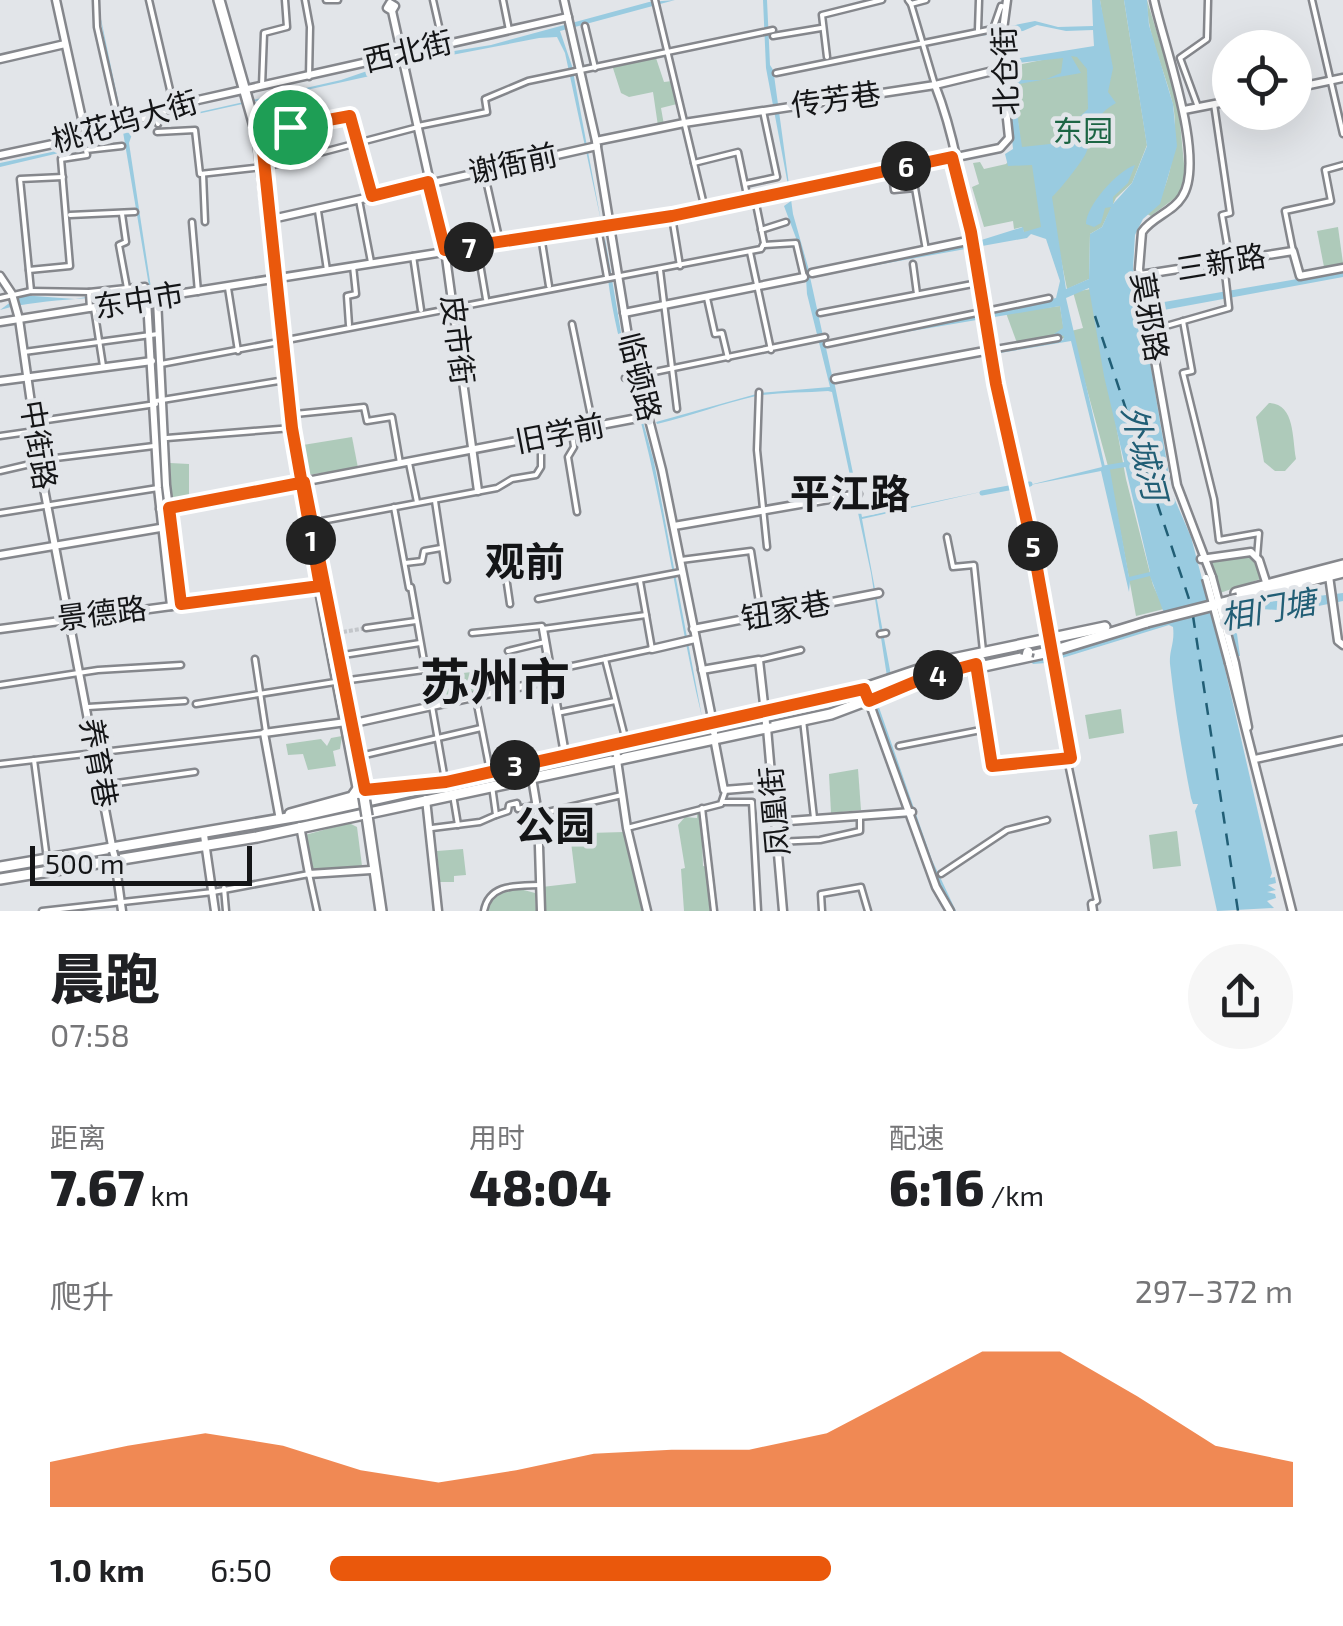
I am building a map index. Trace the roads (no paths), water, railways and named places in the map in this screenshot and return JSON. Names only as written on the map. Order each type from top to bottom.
[{"type":"main road","points":[[220,0],[261,132],[295,428]]},
{"type":"main road","points":[[250,96],[272,218],[276,279]]},
{"type":"main road","points":[[284,341],[302,482],[379,911]]},
{"type":"main road","points":[[302,482],[340,681]]},
{"type":"main road","points":[[1237,596],[1267,584],[1343,569]]},
{"type":"main road","points":[[0,879],[114,855],[285,830],[352,797],[378,814],[492,786],[565,754],[616,751],[626,741],[710,727],[803,720],[869,696],[1027,653],[1047,639],[1328,576],[1343,569]]},
{"type":"main road","points":[[299,821],[490,771],[530,770],[765,712],[869,696],[890,679],[983,652],[1050,657],[1146,619]]},
{"type":"main road","points":[[348,723],[379,911]]},
{"type":"main road","points":[[205,840],[280,820],[354,820],[372,792],[423,782],[446,782]]},
{"type":"main road","points":[[363,807],[427,801]]},
{"type":"main road","points":[[0,866],[114,855]]},
{"type":"street","points":[[56,0],[86,137]]},
{"type":"street","points":[[96,0],[97,27],[121,123]]},
{"type":"street","points":[[149,0],[174,108]]},
{"type":"street","points":[[262,86],[264,32],[287,27],[285,0]]},
{"type":"street","points":[[305,0],[310,27],[309,77]]},
{"type":"street","points":[[326,0],[338,0]]},
{"type":"street","points":[[433,0],[443,44]]},
{"type":"street","points":[[502,0],[509,30]]},
{"type":"street","name":"临顿路","points":[[564,0],[575,72],[610,226],[612,277],[630,377],[674,526],[680,560],[677,573],[693,630],[689,641],[702,670],[720,785],[726,790]]},
{"type":"street","points":[[828,59],[822,15],[882,0]]},
{"type":"street","points":[[926,0],[910,2],[924,43],[973,244],[983,315],[1036,563],[1060,714],[1065,712],[1071,758],[992,766],[976,664]]},
{"type":"street","points":[[978,30],[979,0]]},
{"type":"street","name":"莫邪路","points":[[1154,0],[1184,110],[1187,186],[1181,199],[1142,232],[1140,276],[1177,485],[1204,559],[1292,911]]},
{"type":"street","points":[[1198,107],[1180,58],[1206,40],[1208,0]]},
{"type":"street","points":[[1312,0],[1343,134]]},
{"type":"street","points":[[656,3],[705,210]]},
{"type":"street","points":[[776,73],[828,59],[993,29],[1001,6],[1007,4]]},
{"type":"street","name":"北仓街","points":[[1007,4],[1001,31],[1001,68],[1008,142]]},
{"type":"street","name":"皮市街","points":[[390,5],[445,250],[478,491]]},
{"type":"street","name":"西北街","points":[[250,96],[262,86],[403,59],[443,44],[509,30],[570,23]]},
{"type":"street","points":[[585,26],[595,68]]},
{"type":"street","points":[[202,174],[264,167],[488,112],[485,99],[491,94],[575,72],[735,36],[821,28]]},
{"type":"street","points":[[0,59],[65,44]]},
{"type":"street","name":"传芳巷","points":[[684,123],[935,86],[1001,68]]},
{"type":"street","points":[[1312,85],[1343,78]]},
{"type":"street","name":"桃花坞大街","points":[[0,156],[86,137],[121,123],[156,119],[174,108],[250,96]]},
{"type":"street","points":[[1184,110],[1212,104]]},
{"type":"street","points":[[745,184],[777,177],[764,111]]},
{"type":"street","points":[[261,132],[350,116],[372,196]]},
{"type":"street","name":"谢衙前","points":[[272,218],[684,123]]},
{"type":"street","points":[[156,132],[195,130],[204,222]]},
{"type":"street","points":[[1152,330],[1230,308],[1222,215],[1230,213],[1218,130]]},
{"type":"street","name":"东中市","points":[[0,322],[672,216],[1000,148],[1008,142]]},
{"type":"street","points":[[29,270],[70,266],[60,160],[87,155],[86,150],[122,146]]},
{"type":"street","points":[[694,163],[738,152],[764,245]]},
{"type":"street","points":[[1292,252],[1285,212],[1331,201],[1325,170],[1343,165]]},
{"type":"street","points":[[891,170],[894,190],[915,188],[926,250]]},
{"type":"street","points":[[484,171],[500,242]]},
{"type":"street","points":[[31,291],[20,178],[63,177]]},
{"type":"street","points":[[359,200],[371,262]]},
{"type":"street","points":[[318,210],[327,270]]},
{"type":"street","points":[[67,215],[135,212]]},
{"type":"street","points":[[122,214],[126,242],[119,245],[127,288]]},
{"type":"street","points":[[672,216],[680,266]]},
{"type":"street","points":[[192,222],[198,292]]},
{"type":"street","points":[[761,230],[786,222]]},
{"type":"street","points":[[598,228],[612,277]]},
{"type":"street","points":[[541,236],[549,288]]},
{"type":"street","points":[[0,381],[238,351],[452,305],[750,252],[764,245],[796,243],[808,275]]},
{"type":"street","points":[[619,314],[756,289],[926,250],[973,244]]},
{"type":"street","points":[[477,246],[486,299]]},
{"type":"street","points":[[750,252],[771,350]]},
{"type":"street","name":"三新路","points":[[1140,276],[1292,252],[1300,276],[1343,268]]},
{"type":"street","points":[[412,256],[421,312]]},
{"type":"street","points":[[912,264],[917,294]]},
{"type":"street","points":[[349,327],[345,310],[350,310],[347,296],[356,294],[353,266]]},
{"type":"street","points":[[660,270],[666,306],[668,368],[677,409]]},
{"type":"street","name":"中街路","points":[[0,276],[13,296],[19,319],[39,461],[71,616]]},
{"type":"street","points":[[820,313],[978,282]]},
{"type":"street","points":[[0,298],[31,291],[89,295],[145,286]]},
{"type":"street","points":[[228,288],[238,351]]},
{"type":"street","points":[[89,295],[104,366]]},
{"type":"street","points":[[154,334],[157,298]]},
{"type":"street","points":[[707,298],[715,334],[722,333],[728,358]]},
{"type":"street","points":[[826,344],[983,315],[1049,298]]},
{"type":"street","points":[[147,300],[159,402],[158,488],[172,526],[181,604]]},
{"type":"street","points":[[1183,322],[1192,371],[1183,372],[1214,499],[1219,540],[1260,533],[1257,557],[1267,584]]},
{"type":"street","points":[[572,324],[593,428]]},
{"type":"street","points":[[24,352],[154,334]]},
{"type":"street","points":[[630,377],[823,337]]},
{"type":"street","points":[[833,382],[1058,338]]},
{"type":"street","points":[[0,436],[286,379]]},
{"type":"street","points":[[759,393],[757,442],[767,547]]},
{"type":"street","points":[[295,414],[364,407],[368,420],[392,418],[417,503]]},
{"type":"street","name":"旧学前","points":[[165,508],[643,417]]},
{"type":"street","points":[[0,471],[159,441],[295,428]]},
{"type":"street","points":[[572,432],[574,446],[568,457],[577,512]]},
{"type":"street","points":[[312,523],[478,491],[536,475],[541,466],[541,438]]},
{"type":"street","points":[[159,441],[165,508],[162,528],[171,606]]},
{"type":"street","points":[[0,513],[158,488]]},
{"type":"street","points":[[674,526],[856,495]]},
{"type":"street","points":[[434,500],[447,580]]},
{"type":"street","points":[[394,507],[446,782]]},
{"type":"street","points":[[0,556],[172,526]]},
{"type":"street","points":[[947,537],[953,567],[974,565],[983,652]]},
{"type":"street","points":[[405,564],[422,561],[424,551],[442,548]]},
{"type":"street","points":[[680,560],[750,551],[761,615]]},
{"type":"street","points":[[1204,559],[1244,551],[1257,557]]},
{"type":"street","points":[[505,570],[510,604]]},
{"type":"street","points":[[538,598],[677,573]]},
{"type":"street","points":[[1328,576],[1338,642],[1343,645]]},
{"type":"street","points":[[640,580],[652,649]]},
{"type":"street","name":"景德路","points":[[0,629],[71,616],[322,586]]},
{"type":"street","name":"钮家巷","points":[[693,630],[877,593]]},
{"type":"street","points":[[472,633],[646,615]]},
{"type":"street","name":"养育巷","points":[[71,616],[121,906]]},
{"type":"street","points":[[366,628],[416,621]]},
{"type":"street","points":[[543,628],[565,754]]},
{"type":"street","points":[[0,764],[98,756],[348,723],[476,699],[605,660],[689,641]]},
{"type":"street","points":[[337,656],[420,642]]},
{"type":"street","points":[[508,651],[545,642]]},
{"type":"street","points":[[702,670],[801,650]]},
{"type":"street","points":[[255,659],[280,820]]},
{"type":"street","points":[[605,660],[626,741]]},
{"type":"street","name":"凤凰街","points":[[759,660],[782,911]]},
{"type":"street","points":[[0,685],[180,666]]},
{"type":"street","points":[[196,704],[424,670]]},
{"type":"street","points":[[869,696],[915,811],[936,887],[950,911]]},
{"type":"street","points":[[476,699],[490,771]]},
{"type":"street","points":[[88,707],[186,701]]},
{"type":"street","points":[[557,713],[615,701]]},
{"type":"street","points":[[803,720],[814,818]]},
{"type":"street","points":[[356,758],[481,728]]},
{"type":"street","points":[[899,746],[986,729]]},
{"type":"street","points":[[1255,759],[1343,740]]},
{"type":"street","points":[[616,751],[626,828],[646,911]]},
{"type":"street","points":[[34,760],[47,859]]},
{"type":"street","points":[[1069,768],[1097,901],[1093,908]]},
{"type":"street","points":[[530,770],[538,814],[541,911]]},
{"type":"street","points":[[103,785],[196,772]]},
{"type":"street","points":[[492,786],[496,814]]},
{"type":"street","points":[[722,802],[726,790],[773,786]]},
{"type":"street","points":[[448,794],[458,825]]},
{"type":"street","points":[[538,814],[622,795]]},
{"type":"street","points":[[427,801],[438,911]]},
{"type":"street","points":[[626,828],[722,802],[752,802],[758,911]]},
{"type":"street","points":[[431,828],[508,811],[509,805],[517,803],[518,808],[536,804]]},
{"type":"street","points":[[702,808],[714,911]]},
{"type":"street","points":[[776,822],[915,811]]},
{"type":"street","points":[[777,842],[860,831],[860,814]]},
{"type":"street","points":[[941,874],[1007,830],[1047,820]]},
{"type":"street","points":[[299,821],[317,911]]},
{"type":"street","points":[[205,840],[215,911]]},
{"type":"street","points":[[42,911],[121,906],[308,874],[371,870]]},
{"type":"street","points":[[484,911],[488,897],[499,889],[540,885]]},
{"type":"street","points":[[822,911],[821,894],[861,887],[868,911]]},
{"type":"street","points":[[224,888],[226,911]]},
{"type":"water","points":[[97,0],[124,129],[341,80],[399,60],[491,45],[649,2],[675,0],[560,31],[572,66],[601,221],[565,53],[557,37],[539,38],[400,65],[370,76],[134,128],[129,143],[151,288],[0,310],[20,295],[75,299],[149,286],[123,132],[93,145],[0,167],[0,163],[94,143],[121,130]]},
{"type":"water","name":"外城河","points":[[763,0],[767,0],[770,65],[775,73],[1035,21],[1058,27],[1093,26],[1092,0],[1100,0],[1113,68],[1108,92],[1116,103],[1099,118],[1084,157],[1052,197],[1066,289],[1089,279],[1090,234],[1102,227],[1111,207],[1105,208],[1101,223],[1094,227],[1086,224],[1091,208],[1112,182],[1135,165],[1128,183],[1113,197],[1113,204],[1132,183],[1147,146],[1124,0],[1147,0],[1149,25],[1173,104],[1177,146],[1160,204],[1143,219],[1135,235],[1133,268],[1141,306],[1343,271],[1343,277],[1142,314],[1172,493],[1191,537],[1210,609],[1343,593],[1343,601],[1294,611],[1261,609],[1235,619],[1240,656],[1236,656],[1228,626],[1216,630],[1272,873],[1270,878],[1275,877],[1276,883],[1268,885],[1276,890],[1267,892],[1275,894],[1276,898],[1267,901],[1274,908],[1217,911],[1195,811],[1198,804],[1193,804],[1191,798],[1182,747],[1170,664],[1173,627],[1169,625],[1046,663],[1033,664],[1022,652],[923,673],[874,693],[932,860],[956,911],[951,911],[938,885],[876,711],[861,698],[259,832],[0,873],[0,869],[236,834],[856,696],[888,683],[871,573],[832,392],[756,396],[656,422],[760,393],[830,387],[807,294],[805,262],[784,206],[791,201],[766,68]],"holes":[[[1037,25],[1066,31],[1093,30],[1094,46],[1020,58],[1005,69],[1013,149],[1005,154],[1008,166],[1032,165],[1041,227],[1024,232],[1023,227],[975,242],[810,274],[793,214],[774,75],[952,39],[1023,31]],[[1071,56],[1077,57],[1087,69],[1088,109],[1050,144],[1022,147],[1013,85],[1041,80],[1014,80],[1018,63],[1063,58],[1061,73],[1046,79],[1081,73]],[[1031,234],[1046,239],[1060,281],[1056,298],[825,345],[810,277],[1027,238]],[[1089,288],[1104,376],[1150,572],[1129,577],[1110,470],[1105,467],[1066,298]],[[1060,306],[1063,328],[1054,334],[1064,336],[1063,340],[833,380],[826,348]],[[1071,341],[1102,467],[1025,486],[1101,471],[1129,592],[1130,581],[1150,576],[1167,621],[1036,659],[1022,648],[960,660],[892,681],[862,519],[985,491],[862,517],[834,381]]]},
{"type":"water","points":[[605,238],[625,356],[654,462],[702,717],[656,487],[615,321]]},
{"type":"waterway","name":"外城河","points":[[1104,468],[1128,464]]},
{"type":"waterway","points":[[982,493],[1030,484]]},
{"type":"tunnel","points":[[343,632],[366,628]]},
{"type":"district","name":"平江路","points":[[850,494]]},
{"type":"district","name":"观前","points":[[525,562]]},
{"type":"district","name":"苏州市","points":[[495,682]]},
{"type":"district","name":"公园","points":[[555,826]]},
{"type":"park label","name":"东园","points":[[1083,132]]},
{"type":"water label","name":"相门塘","points":[[1268,610]]}]
